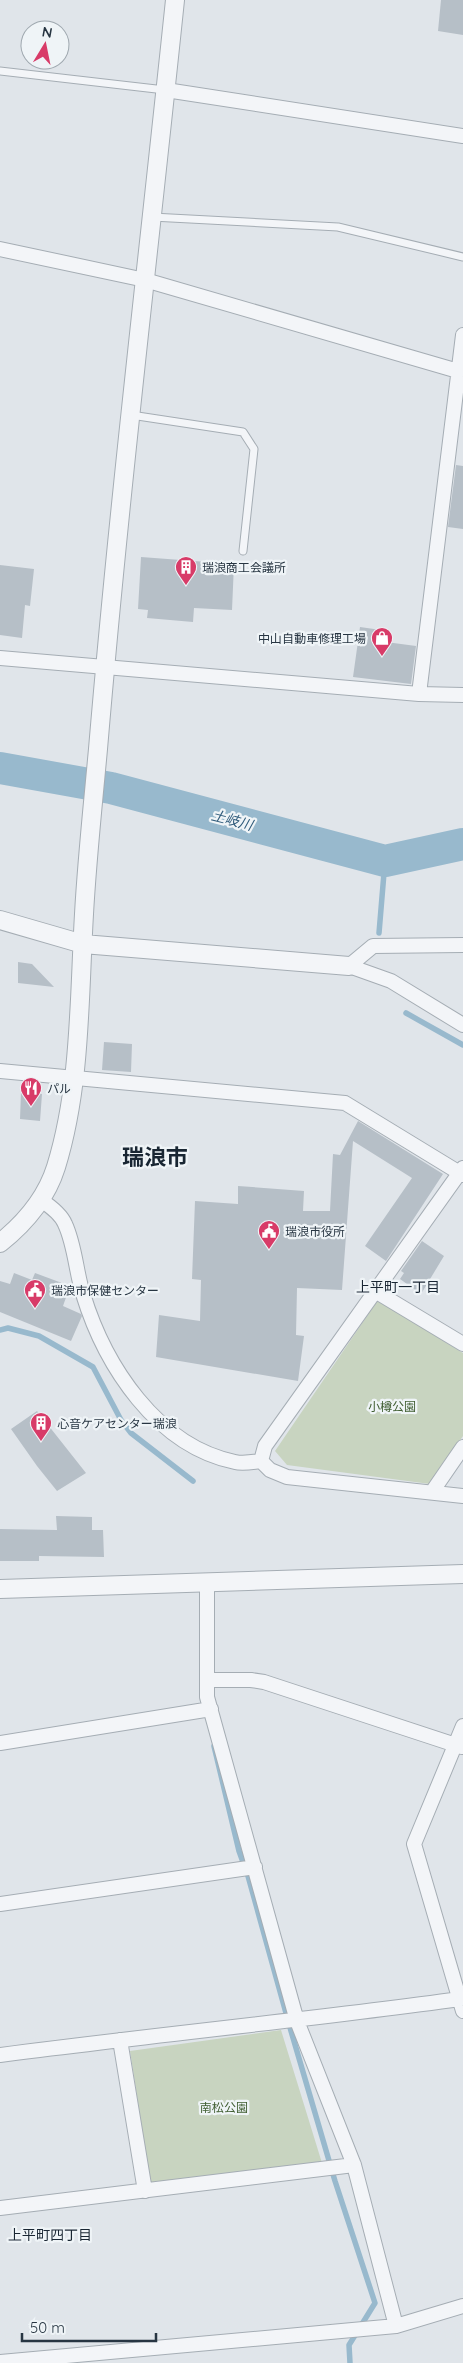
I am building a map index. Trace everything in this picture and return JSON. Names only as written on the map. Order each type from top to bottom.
[{"type":"street","points":[[0,1243],[22,1224],[41,1200],[55,1170],[74,1078],[84,914],[102,697],[175,0]]},
{"type":"street","points":[[166,90],[463,136]]},
{"type":"street","points":[[0,249],[146,280],[458,371]]},
{"type":"street","points":[[419,694],[463,335]]},
{"type":"street","points":[[0,658],[419,694],[463,695]]},
{"type":"street","points":[[0,920],[83,944],[349,966],[391,981],[463,1025]]},
{"type":"street","points":[[349,966],[373,946],[463,945]]},
{"type":"street","points":[[0,1070],[345,1103],[462,1172],[265,1446],[261,1461]]},
{"type":"street","points":[[41,1200],[54,1210],[65,1223],[84,1296],[99,1334],[120,1375],[150,1412],[180,1440],[211,1455],[236,1463],[261,1461],[270,1470],[287,1477],[463,1496]]},
{"type":"street","points":[[375,1291],[463,1344]]},
{"type":"street","points":[[432,1492],[463,1448]]},
{"type":"street","points":[[0,1589],[463,1574]]},
{"type":"street","points":[[207,1583],[207,1697],[297,2021],[354,2165],[396,2326]]},
{"type":"street","points":[[207,1680],[252,1680],[264,1682],[459,1747]]},
{"type":"street","points":[[0,1743],[211,1709]]},
{"type":"street","points":[[0,2056],[120,2040],[461,2005],[414,1844],[459,1747],[463,1726]]},
{"type":"street","points":[[0,1904],[255,1867]]},
{"type":"street","points":[[120,2040],[145,2191]]},
{"type":"street","points":[[0,2208],[354,2165]]},
{"type":"street","points":[[0,2362],[396,2326],[463,2306]]},
{"type":"lane","points":[[0,72],[166,90]]},
{"type":"lane","points":[[152,217],[338,227],[463,257]]},
{"type":"lane","points":[[131,416],[243,432],[254,450],[243,552]]},
{"type":"green space","name":"小樽公園","points":[[378,1300],[463,1353],[463,1436],[430,1484],[287,1465],[275,1451]]},
{"type":"green space","name":"南松公園","points":[[281,2030],[322,2163],[151,2186],[130,2051]]},
{"type":"building","points":[[441,0],[463,0],[463,35],[438,31]]},
{"type":"building","points":[[456,465],[463,466],[463,529],[448,527]]},
{"type":"building","name":"瑞浪商工会議所","points":[[141,557],[234,564],[232,610],[194,608],[193,622],[147,618],[148,610],[138,609]]},
{"type":"building","points":[[0,565],[34,569],[30,606],[25,605],[22,638],[0,635]]},
{"type":"building","points":[[360,627],[388,631],[386,642],[416,646],[411,684],[353,677]]},
{"type":"building","points":[[18,962],[32,964],[54,987],[18,983]]},
{"type":"building","points":[[104,1042],[132,1044],[131,1072],[102,1070]]},
{"type":"building","name":"パル","points":[[21,1092],[42,1094],[40,1121],[20,1119]]},
{"type":"building","points":[[358,1121],[443,1174],[386,1261],[365,1246],[412,1178],[353,1141],[342,1290],[297,1288],[296,1335],[304,1336],[298,1381],[156,1357],[159,1315],[200,1321],[201,1280],[192,1279],[195,1201],[238,1204],[238,1186],[304,1191],[303,1211],[330,1211],[333,1154],[340,1155]]},
{"type":"building","points":[[422,1241],[444,1256],[421,1294],[400,1279],[404,1273],[401,1271]]},
{"type":"building","name":"瑞浪市保健センター","points":[[14,1273],[32,1280],[35,1273],[70,1286],[63,1306],[82,1316],[71,1341],[0,1312],[0,1281],[10,1284]]},
{"type":"building","name":"心音ケアセンター瑞浪","points":[[37,1411],[86,1473],[57,1491],[11,1429]]},
{"type":"building","points":[[56,1516],[92,1517],[92,1530],[103,1530],[104,1557],[39,1556],[39,1561],[0,1561],[0,1529],[57,1530]]},
{"type":"waterway","name":"土岐川","points":[[0,768],[111,788],[385,861],[463,844]]},
{"type":"waterway","points":[[379,933],[385,861]]},
{"type":"waterway","points":[[406,1013],[463,1045]]},
{"type":"waterway","points":[[0,1330],[8,1328],[39,1336],[93,1367],[121,1420],[131,1433],[193,1481]]},
{"type":"waterway","points":[[214,1746],[239,1851],[248,1876],[291,2031],[335,2181],[375,2303],[349,2345],[350,2363]]},
{"type":"place","name":"瑞浪商工会議所","points":[[186,586]]},
{"type":"place","name":"中山自動車修理工場","points":[[382,657]]},
{"type":"place","name":"パル","points":[[31,1107]]},
{"type":"place","name":"瑞浪市役所","points":[[269,1250]]},
{"type":"place","name":"瑞浪市保健センター","points":[[35,1309]]},
{"type":"place","name":"心音ケアセンター瑞浪","points":[[41,1442]]},
{"type":"district","name":"瑞浪市","points":[[155,1157]]},
{"type":"district","name":"上平町一丁目","points":[[398,1287]]},
{"type":"district","name":"上平町四丁目","points":[[50,2235]]}]
